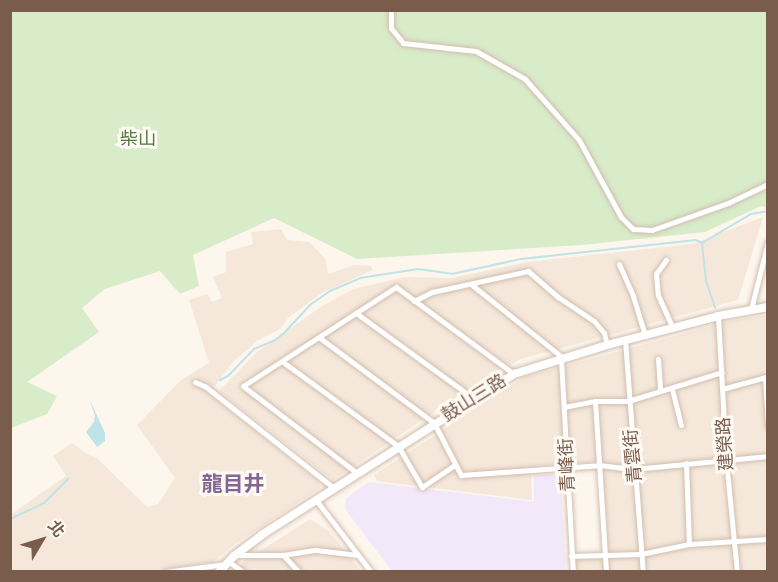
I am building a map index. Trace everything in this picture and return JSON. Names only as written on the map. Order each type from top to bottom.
[{"type":"street","points":[[391,10],[391,28],[403,43],[477,51],[525,79],[579,140],[621,217],[633,229],[652,230],[728,204],[768,184]]},
{"type":"street","points":[[752,309],[768,242]]},
{"type":"street","points":[[666,260],[656,273],[658,295],[672,328]]},
{"type":"street","points":[[619,264],[633,296],[645,335]]},
{"type":"street","points":[[414,301],[432,292],[472,285],[522,272],[532,273],[558,297],[594,321],[604,333],[607,345]]},
{"type":"street","points":[[472,285],[562,358]]},
{"type":"street","points":[[357,473],[243,386],[396,287],[514,374]]},
{"type":"street","name":"鼓山三路","points":[[227,563],[334,488],[514,374],[607,345],[718,316],[768,307]]},
{"type":"street","points":[[356,313],[473,398]]},
{"type":"street","name":"建榮路","points":[[718,316],[726,460],[737,572]]},
{"type":"street","points":[[320,338],[434,423],[461,475],[598,465],[634,470],[768,456]]},
{"type":"street","name":"青雲街","points":[[626,340],[628,401],[643,572]]},
{"type":"street","name":"青峰街","points":[[562,358],[573,572]]},
{"type":"street","points":[[658,359],[660,390]]},
{"type":"street","points":[[283,362],[398,446],[422,487],[455,465]]},
{"type":"street","points":[[564,407],[595,400],[628,401],[722,372]]},
{"type":"street","points":[[722,389],[766,377],[768,426]]},
{"type":"street","points":[[195,382],[206,387],[334,488]]},
{"type":"street","points":[[672,389],[681,425]]},
{"type":"street","points":[[595,400],[606,572]]},
{"type":"street","points":[[686,463],[689,544]]},
{"type":"street","points":[[316,500],[371,572]]},
{"type":"street","points":[[571,556],[605,557],[641,554],[689,544],[768,539]]},
{"type":"street","points":[[165,572],[316,550],[358,555]]},
{"type":"street","points":[[283,555],[299,572]]},
{"type":"street","points":[[227,563],[243,572]]},
{"type":"shaded area","points":[[763,217],[738,300],[521,359],[486,377],[333,480],[219,391],[257,352],[322,306],[353,289],[405,277],[452,278],[527,262],[692,244]]},
{"type":"shaded area","points":[[281,229],[287,240],[310,242],[325,259],[328,274],[354,265],[371,266],[373,270],[322,293],[288,318],[280,329],[257,341],[232,363],[209,394],[319,482],[320,488],[235,544],[213,562],[145,572],[11,571],[10,515],[66,476],[53,456],[72,443],[97,458],[147,507],[158,504],[175,478],[137,425],[181,380],[209,363],[189,300],[207,294],[212,302],[222,298],[213,277],[226,272],[226,252],[253,244],[251,232]]},
{"type":"shaded area","points":[[767,315],[767,571],[577,571],[576,559],[609,559],[603,461],[531,467],[532,500],[377,481],[374,475],[524,377],[730,321]]},
{"type":"shaded area","points":[[553,474],[561,483],[566,571],[392,571],[345,509],[346,498],[369,482],[534,502],[534,475]]},
{"type":"shaded area","points":[[310,519],[329,531],[361,571],[235,572],[244,561]]},
{"type":"green space","name":"柴山","points":[[11,11],[767,11],[767,208],[761,206],[705,232],[582,245],[357,259],[274,218],[193,255],[199,286],[180,294],[160,271],[105,289],[82,308],[99,332],[27,382],[57,396],[47,414],[11,428]]},
{"type":"water","points":[[90,400],[105,433],[105,441],[97,447],[86,432],[94,422],[95,416]]},
{"type":"waterway","points":[[220,380],[228,376],[254,349],[275,340],[284,333],[310,305],[330,291],[360,278],[418,269],[452,274],[521,259],[696,240],[702,243],[751,214],[768,211]]},
{"type":"waterway","points":[[702,243],[706,281],[715,307]]},
{"type":"waterway","points":[[10,519],[44,503],[69,478]]},
{"type":"district","name":"龍目井","points":[[233,484]]}]
